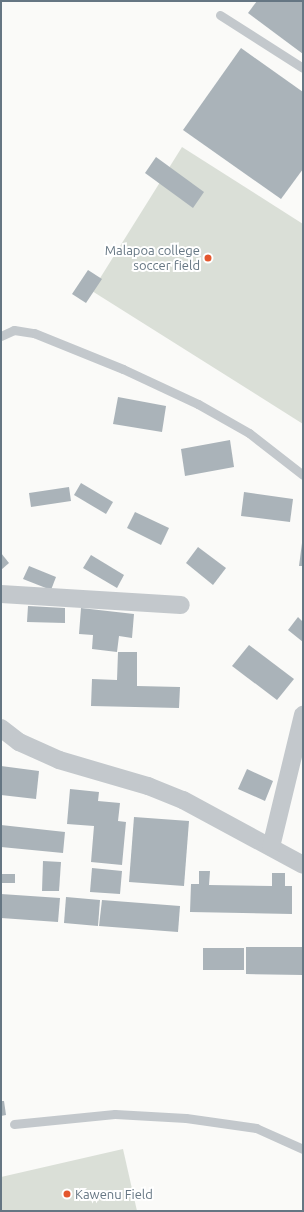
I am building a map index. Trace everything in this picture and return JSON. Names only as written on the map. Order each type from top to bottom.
[{"type":"street","points":[[1,594],[181,605]]},
{"type":"street","points":[[271,847],[303,715]]},
{"type":"street","points":[[1,728],[19,742],[59,760],[148,786],[183,800],[303,865]]},
{"type":"lane","points":[[220,15],[303,68]]},
{"type":"lane","points":[[1,336],[14,330],[34,333],[123,369],[198,404],[249,433],[303,475]]},
{"type":"lane","points":[[14,1124],[115,1114],[186,1118],[256,1128],[303,1149]]},
{"type":"shaded area","name":"Malapoa college soccer field","points":[[182,147],[303,224],[303,424],[92,291]]},
{"type":"shaded area","name":"Kawenu Field","points":[[123,1149],[137,1211],[1,1211],[1,1177]]},
{"type":"building","points":[[257,1],[303,1],[303,54],[248,13]]},
{"type":"building","points":[[241,48],[303,92],[303,169],[281,199],[183,130]]},
{"type":"building","points":[[156,157],[204,192],[193,208],[145,173]]},
{"type":"building","points":[[88,270],[102,279],[86,303],[72,294]]},
{"type":"building","points":[[118,397],[166,406],[162,432],[113,424]]},
{"type":"building","points":[[230,440],[234,467],[185,476],[181,449]]},
{"type":"building","points":[[81,483],[113,502],[106,514],[74,495]]},
{"type":"building","points":[[69,487],[71,501],[31,507],[29,493]]},
{"type":"building","points":[[244,492],[293,499],[290,522],[241,516]]},
{"type":"building","points":[[135,512],[169,528],[161,545],[127,528]]},
{"type":"building","points":[[302,543],[303,566],[299,566]]},
{"type":"building","points":[[198,547],[226,568],[213,585],[186,563]]},
{"type":"building","points":[[1,553],[9,563],[1,570]]},
{"type":"building","points":[[91,555],[124,575],[117,588],[83,568]]},
{"type":"building","points":[[29,566],[56,577],[51,590],[23,579]]},
{"type":"building","points":[[28,606],[65,608],[65,623],[27,622]]},
{"type":"building","points":[[81,608],[134,614],[132,638],[119,636],[117,652],[92,649],[93,635],[79,634]]},
{"type":"building","points":[[298,617],[303,622],[303,642],[288,630]]},
{"type":"building","points":[[249,645],[294,679],[277,700],[232,666]]},
{"type":"building","points":[[118,652],[137,652],[137,686],[180,687],[179,708],[91,706],[92,679],[117,680]]},
{"type":"building","points":[[1,766],[39,771],[36,799],[1,795]]},
{"type":"building","points":[[247,769],[273,781],[265,801],[238,789]]},
{"type":"building","points":[[70,789],[99,792],[98,801],[120,803],[118,821],[126,822],[122,865],[91,862],[94,826],[67,824]]},
{"type":"building","points":[[134,817],[189,821],[184,886],[129,882]]},
{"type":"building","points":[[1,825],[65,832],[63,853],[1,847]]},
{"type":"building","points":[[43,861],[61,862],[59,891],[42,891]]},
{"type":"building","points":[[92,868],[122,871],[120,894],[90,892]]},
{"type":"building","points":[[199,871],[210,871],[209,885],[272,886],[272,873],[285,873],[285,886],[292,886],[292,914],[190,912],[191,884],[199,884]]},
{"type":"building","points":[[1,874],[15,874],[15,883],[1,883]]},
{"type":"building","points":[[1,894],[60,898],[58,922],[1,918]]},
{"type":"building","points":[[66,897],[100,900],[98,926],[64,923]]},
{"type":"building","points":[[102,900],[180,906],[178,932],[99,926]]},
{"type":"building","points":[[246,947],[303,947],[303,975],[246,974]]},
{"type":"building","points":[[203,948],[244,948],[244,970],[203,970]]},
{"type":"building","points":[[1,1101],[4,1101],[6,1115],[1,1116]]},
{"type":"place","name":"Malapoa college soccer field","points":[[208,258]]},
{"type":"place","name":"Kawenu Field","points":[[67,1194]]}]
